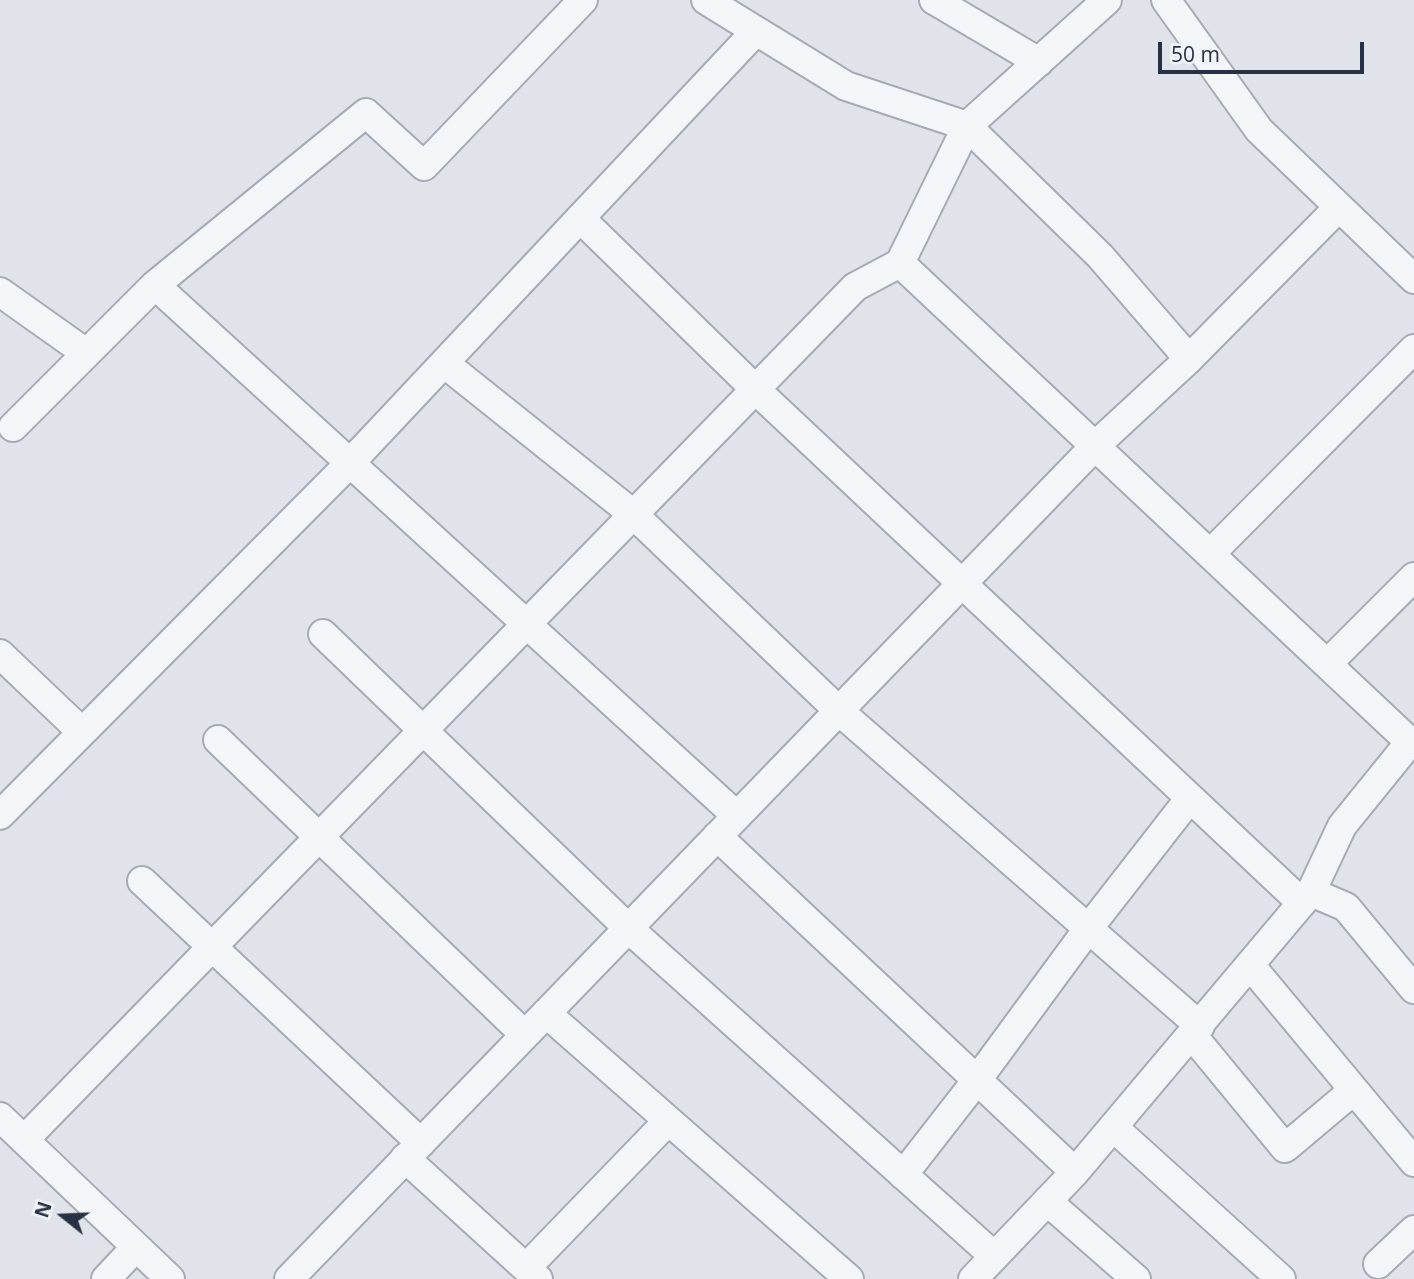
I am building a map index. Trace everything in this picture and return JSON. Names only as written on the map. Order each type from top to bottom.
[{"type":"street","points":[[13,427],[155,285],[366,113],[424,166],[583,0]]},
{"type":"street","points":[[706,0],[846,86],[967,126],[1100,256],[1189,359]]},
{"type":"street","points":[[934,0],[1040,62]]},
{"type":"street","points":[[24,1140],[855,287],[900,263],[967,126],[1107,0]]},
{"type":"street","points":[[1166,0],[1259,130],[1414,279]]},
{"type":"street","points":[[0,815],[349,464],[756,30]]},
{"type":"street","points":[[289,1279],[1095,446],[1189,359],[1339,207]]},
{"type":"street","points":[[580,218],[755,389],[1190,798],[1307,898],[1346,907],[1414,989]]},
{"type":"street","points":[[900,263],[1412,742],[1342,826],[1307,898],[1075,1172],[973,1279]]},
{"type":"street","points":[[155,285],[737,816]]},
{"type":"street","points":[[0,292],[86,353]]},
{"type":"street","points":[[1210,554],[1414,349]]},
{"type":"street","points":[[444,363],[633,514],[839,710],[1088,929],[1196,1031],[1285,1148],[1353,1090]]},
{"type":"street","points":[[1327,664],[1414,577]]},
{"type":"street","points":[[323,635],[628,928],[995,1256]]},
{"type":"street","points":[[0,654],[82,733]]},
{"type":"street","points":[[218,740],[524,1035]]},
{"type":"street","points":[[903,1175],[1190,798]]},
{"type":"street","points":[[717,836],[1075,1172]]},
{"type":"street","points":[[142,881],[413,1150],[532,1274],[668,1121]]},
{"type":"street","points":[[1250,965],[1413,1159]]},
{"type":"street","points":[[546,1013],[849,1279]]},
{"type":"street","points":[[0,1116],[170,1279]]},
{"type":"street","points":[[1113,1128],[1281,1279]]},
{"type":"street","points":[[1048,1201],[1136,1279]]},
{"type":"street","points":[[1378,1264],[1414,1230]]},
{"type":"street","points":[[106,1279],[136,1247]]}]
